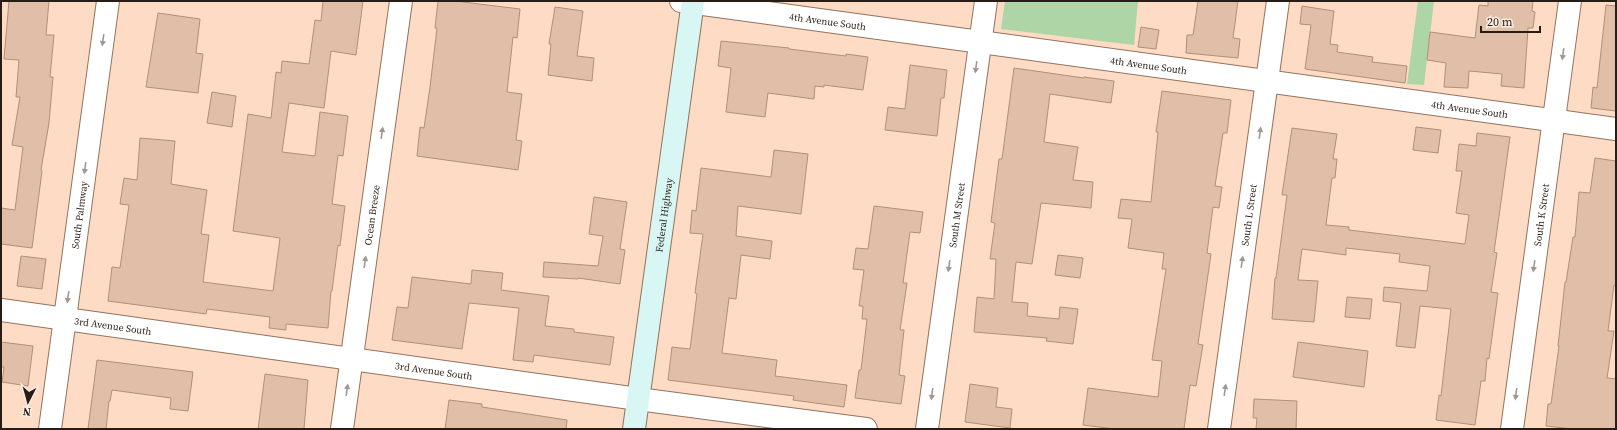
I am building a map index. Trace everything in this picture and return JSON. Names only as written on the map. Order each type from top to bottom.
[{"type":"main road","name":"Federal Highway","points":[[634,429],[689,2]]},
{"type":"street","name":"South Palmway","points":[[50,429],[108,1]]},
{"type":"street","name":"Ocean Breeze","points":[[342,429],[400,1]]},
{"type":"street","name":"South M Street","points":[[927,429],[986,1]]},
{"type":"street","name":"South L Street","points":[[1219,429],[1278,1]]},
{"type":"street","name":"South K Street","points":[[1512,429],[1570,1]]},
{"type":"street","name":"4th Avenue South","points":[[689,2],[1616,129]]},
{"type":"street","name":"3rd Avenue South","points":[[1,310],[638,399],[866,429]]},
{"type":"green space","points":[[1005,1],[1138,1],[1134,45],[1001,29]]},
{"type":"green space","points":[[1418,1],[1434,1],[1424,85],[1407,84]]},
{"type":"building","points":[[9,1],[49,1],[46,35],[54,35],[50,77],[53,77],[49,123],[41,170],[32,248],[1,244],[1,208],[15,210],[23,147],[12,145],[20,97],[16,97],[19,60],[4,59]]},
{"type":"building","points":[[323,1],[363,1],[356,55],[331,51],[324,108],[289,103],[282,152],[315,156],[320,112],[348,116],[343,156],[338,155],[332,204],[345,206],[340,246],[338,245],[331,291],[328,328],[286,324],[286,330],[269,328],[270,317],[207,309],[206,314],[108,301],[112,267],[120,268],[129,205],[120,204],[124,178],[137,180],[140,138],[175,141],[171,184],[207,190],[201,234],[209,235],[203,282],[273,291],[280,238],[233,231],[248,114],[271,118],[276,72],[281,73],[282,61],[309,64],[315,20],[321,21]]},
{"type":"building","points":[[438,1],[455,1],[520,9],[517,38],[513,37],[507,92],[522,94],[516,140],[522,141],[518,170],[417,156],[420,127],[424,128],[430,87],[437,28],[435,28]]},
{"type":"building","points":[[1198,1],[1238,1],[1233,38],[1240,39],[1238,58],[1186,53],[1187,35],[1193,35]]},
{"type":"building","points":[[1488,1],[1533,1],[1532,11],[1535,12],[1533,28],[1528,28],[1524,88],[1501,86],[1502,74],[1469,71],[1468,88],[1444,87],[1446,63],[1427,60],[1430,32],[1475,38],[1479,5],[1488,6]]},
{"type":"building","points":[[1606,5],[1616,6],[1616,111],[1591,108],[1593,87],[1597,88]]},
{"type":"building","points":[[1302,6],[1334,11],[1330,44],[1338,45],[1337,52],[1373,57],[1372,62],[1407,66],[1405,83],[1305,69],[1311,25],[1300,24]]},
{"type":"building","points":[[555,7],[583,11],[577,56],[594,58],[592,81],[548,75],[551,44],[549,44]]},
{"type":"building","points":[[158,13],[200,19],[196,53],[203,54],[198,93],[146,87]]},
{"type":"building","points":[[1141,27],[1159,30],[1156,49],[1138,47]]},
{"type":"building","points":[[721,41],[846,56],[846,54],[868,57],[863,90],[824,85],[824,87],[815,86],[814,99],[768,93],[765,117],[726,112],[731,68],[718,66]]},
{"type":"building","points":[[910,65],[947,70],[944,98],[941,98],[937,136],[885,130],[888,107],[905,109]]},
{"type":"building","points":[[1014,68],[1114,81],[1111,103],[1050,94],[1044,142],[1078,147],[1073,180],[1093,182],[1091,208],[1041,203],[1032,264],[1016,262],[1012,302],[1028,303],[1027,316],[1059,319],[1060,307],[1078,309],[1073,344],[1046,341],[1047,338],[974,332],[977,297],[994,299],[996,259],[990,259],[995,223],[991,222],[999,159],[1002,159]]},
{"type":"building","points":[[1162,91],[1231,100],[1227,133],[1223,133],[1215,186],[1222,187],[1219,208],[1213,207],[1207,253],[1211,254],[1198,344],[1203,345],[1196,386],[1190,385],[1184,429],[1115,429],[1083,425],[1088,388],[1158,397],[1162,361],[1152,360],[1166,269],[1162,269],[1164,253],[1128,248],[1132,219],[1118,218],[1121,199],[1151,202],[1158,132],[1156,132]]},
{"type":"building","points":[[212,92],[236,96],[232,127],[207,123]]},
{"type":"building","points":[[1416,127],[1441,130],[1438,153],[1413,150]]},
{"type":"building","points":[[1292,128],[1337,134],[1333,159],[1337,159],[1335,178],[1332,178],[1326,225],[1349,227],[1349,230],[1465,244],[1469,215],[1456,213],[1462,171],[1456,171],[1459,144],[1476,146],[1477,133],[1510,137],[1494,252],[1497,253],[1491,292],[1498,293],[1489,359],[1487,358],[1485,381],[1481,381],[1475,425],[1436,420],[1439,395],[1441,396],[1451,309],[1420,306],[1415,348],[1396,346],[1401,303],[1383,301],[1384,287],[1427,291],[1430,266],[1399,262],[1400,254],[1346,248],[1346,255],[1302,249],[1298,280],[1318,281],[1314,322],[1272,319],[1275,278],[1287,195],[1282,195]]},
{"type":"building","points":[[774,150],[808,154],[801,214],[738,206],[736,236],[772,241],[770,259],[741,255],[736,299],[729,298],[722,353],[777,360],[775,376],[847,385],[844,407],[793,400],[794,396],[668,380],[672,347],[690,349],[697,294],[695,293],[703,234],[690,233],[692,210],[696,211],[701,168],[771,177]]},
{"type":"building","points":[[1595,158],[1616,161],[1616,286],[1614,285],[1608,331],[1614,331],[1607,378],[1616,379],[1616,429],[1573,429],[1546,426],[1548,404],[1551,404],[1559,346],[1565,282],[1573,237],[1575,237],[1579,192],[1590,193]]},
{"type":"building","points":[[594,197],[627,202],[620,249],[625,250],[620,284],[578,278],[543,277],[544,262],[598,266],[603,236],[589,234]]},
{"type":"building","points":[[874,206],[923,212],[920,233],[910,232],[903,283],[907,283],[900,330],[904,330],[899,375],[905,376],[901,404],[855,398],[859,370],[861,370],[867,319],[862,319],[863,306],[859,306],[864,270],[853,269],[856,248],[868,249]]},
{"type":"building","points":[[1058,255],[1083,258],[1080,278],[1055,275]]},
{"type":"building","points":[[21,256],[46,259],[42,289],[17,286]]},
{"type":"building","points":[[472,270],[503,273],[501,290],[549,296],[545,326],[574,329],[574,332],[614,337],[610,365],[534,355],[533,362],[513,360],[519,308],[469,303],[462,349],[392,340],[397,307],[408,308],[412,277],[471,284]]},
{"type":"building","points":[[1347,297],[1372,299],[1370,319],[1345,317]]},
{"type":"building","points":[[1,342],[33,346],[28,386],[2,382],[4,367],[1,367]]},
{"type":"building","points":[[1298,342],[1368,351],[1364,387],[1293,377]]},
{"type":"building","points":[[97,360],[193,372],[188,411],[170,409],[171,398],[112,390],[109,401],[106,429],[88,429]]},
{"type":"building","points":[[265,374],[308,380],[304,429],[258,429]]},
{"type":"building","points":[[970,384],[998,388],[996,407],[1012,409],[1010,428],[965,422]]},
{"type":"building","points":[[1254,399],[1297,401],[1296,429],[1256,429],[1257,418],[1253,418]]},
{"type":"building","points":[[449,400],[482,404],[482,407],[567,420],[566,429],[445,429]]}]
